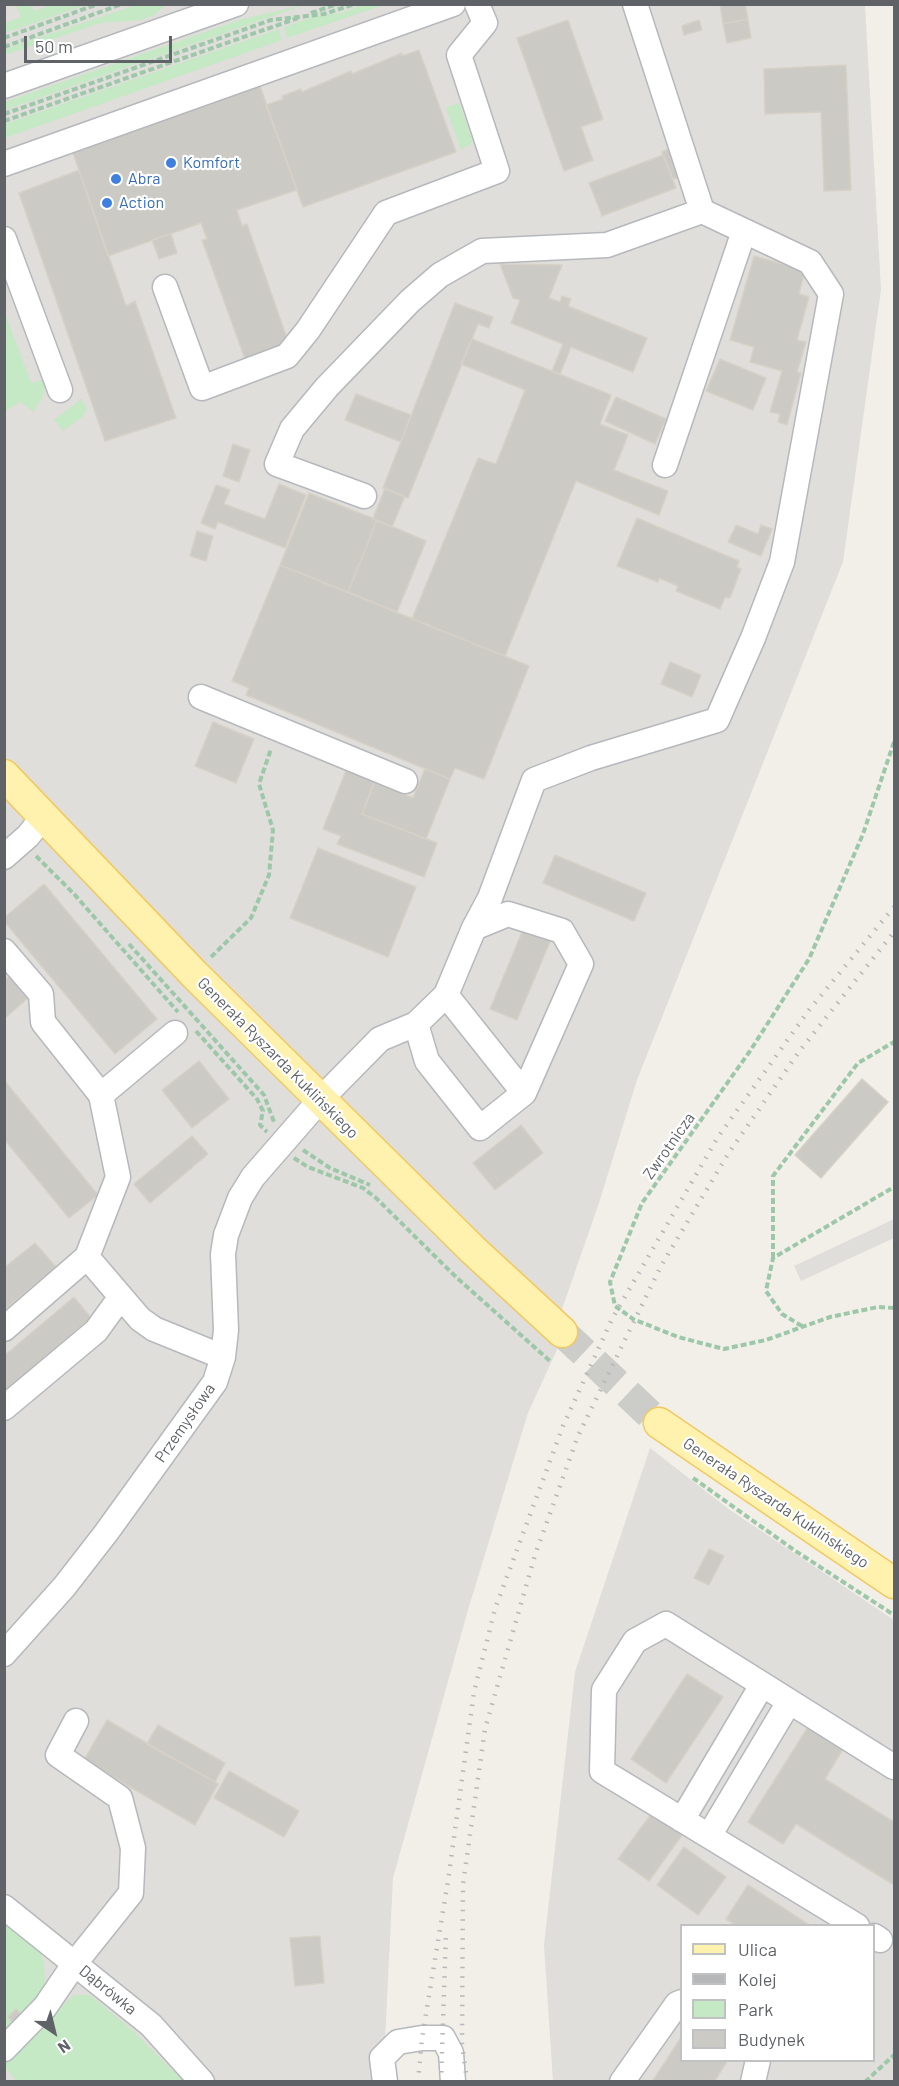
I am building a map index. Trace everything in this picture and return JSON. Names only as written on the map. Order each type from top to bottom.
[{"type":"main road","name":"Generała Ryszarda Kuklińskiego","points":[[4,775],[194,974],[320,1100],[473,1250],[562,1332]]},
{"type":"main road","name":"Generała Ryszarda Kuklińskiego","points":[[659,1423],[894,1583]]},
{"type":"street","points":[[4,86],[192,12],[236,4]]},
{"type":"street","points":[[4,164],[453,4]]},
{"type":"street","points":[[165,287],[202,388],[287,356],[308,330],[386,213],[497,171],[459,56],[485,23],[477,4]]},
{"type":"street","points":[[635,4],[702,211]]},
{"type":"street","points":[[364,496],[277,464],[292,429],[327,387],[410,301],[440,275],[482,251],[607,245],[702,211],[810,262],[831,294],[782,562],[753,638],[717,720],[591,758],[534,780],[490,897],[474,928],[446,995],[416,1024],[427,1061],[480,1128],[524,1093],[581,964],[562,931],[508,914],[474,928]]},
{"type":"street","points":[[665,465],[744,231]]},
{"type":"street","points":[[4,239],[60,390]]},
{"type":"street","points":[[201,697],[405,781]]},
{"type":"street","points":[[13,849],[43,817]]},
{"type":"street","points":[[4,951],[41,994],[43,1022],[101,1095],[118,1177],[87,1257],[4,1329]]},
{"type":"street","points":[[446,995],[524,1093]]},
{"type":"street","name":"Przemysłowa","points":[[4,1654],[64,1587],[106,1533],[215,1382],[223,1357],[225,1330],[223,1254],[226,1234],[240,1198],[253,1177],[320,1100],[380,1039],[416,1024]]},
{"type":"street","points":[[101,1095],[183,1025]]},
{"type":"street","points":[[87,1257],[120,1299],[154,1329],[223,1357]]},
{"type":"street","points":[[4,1408],[96,1330],[120,1299]]},
{"type":"street","points":[[854,1924],[602,1771],[604,1690],[635,1641],[666,1624],[894,1767]]},
{"type":"street","points":[[682,1820],[762,1685]]},
{"type":"street","points":[[709,1836],[789,1702]]},
{"type":"street","points":[[4,2049],[45,2007],[75,1963],[131,1893],[134,1848],[120,1798],[58,1755],[76,1721]]},
{"type":"street","name":"Dąbrówka","points":[[4,1907],[151,2025],[202,2082]]},
{"type":"street","points":[[622,2082],[663,2022],[680,2003]]},
{"type":"street","points":[[385,2082],[382,2058],[398,2042],[422,2038],[443,2038],[451,2053],[453,2082]]},
{"type":"street","points":[[753,2082],[758,2062]]},
{"type":"path","points":[[4,38],[98,4]]},
{"type":"path","points":[[4,47],[122,4]]},
{"type":"path","points":[[4,121],[337,4]]},
{"type":"path","points":[[4,114],[271,20],[324,14],[355,4]]},
{"type":"path","points":[[194,974],[250,918],[269,875],[273,830],[259,784],[277,728]]},
{"type":"path","name":"Zwrotnicza","points":[[894,742],[862,834],[809,959],[750,1051],[642,1203],[610,1282],[615,1306],[633,1319],[678,1337],[724,1349],[766,1340],[830,1317],[878,1307],[894,1308]]},
{"type":"path","points":[[13,849],[74,894],[183,1025],[258,1099],[263,1111],[260,1125],[314,1159],[374,1188]]},
{"type":"path","points":[[125,940],[264,1095],[272,1120],[284,1141],[308,1167],[346,1180],[376,1198],[457,1278],[551,1362]]},
{"type":"path","points":[[802,1326],[782,1314],[766,1291],[773,1258],[772,1176],[858,1063],[894,1042]]},
{"type":"path","points":[[773,1258],[894,1187]]},
{"type":"path","points":[[688,1475],[794,1550],[894,1615]]},
{"type":"path","points":[[865,2082],[894,2055]]},
{"type":"shaded area","points":[[5,5],[865,5],[881,290],[843,562],[637,1080],[599,1203],[562,1309],[571,1319],[528,1413],[468,1610],[393,1878],[383,2081],[5,2082]]},
{"type":"shaded area","points":[[894,1219],[894,1238],[801,1281],[794,1266]]},
{"type":"shaded area","points":[[650,1448],[730,1510],[894,1620],[894,2081],[553,2082],[544,1945],[575,1672]]},
{"type":"green space","points":[[364,4],[384,5],[287,38],[284,27],[313,17],[341,13]]},
{"type":"green space","points":[[16,5],[32,5],[34,11],[53,5],[85,5],[5,33],[5,23],[21,17]]},
{"type":"green space","points":[[136,5],[166,5],[154,15],[141,20],[101,23],[5,55],[5,49]]},
{"type":"green space","points":[[304,5],[5,110],[5,102],[16,98],[242,19]]},
{"type":"green space","points":[[279,29],[282,40],[5,138],[5,124]]},
{"type":"green space","points":[[459,103],[472,140],[471,144],[461,150],[446,108]]},
{"type":"green space","points":[[4,310],[31,383],[45,379],[43,396],[33,412],[21,402],[5,411]]},
{"type":"green space","points":[[81,399],[87,408],[83,416],[63,431],[54,420]]},
{"type":"green space","points":[[4,1922],[39,1949],[44,1963],[45,1988],[23,2016],[15,2009],[8,2017],[12,2021],[5,2028]]},
{"type":"green space","points":[[74,1995],[90,1995],[132,2030],[183,2081],[17,2081],[5,2068],[8,2055]]},
{"type":"building","points":[[720,4],[745,4],[748,19],[723,24]]},
{"type":"building","points":[[748,19],[751,38],[727,43],[723,24]]},
{"type":"building","points":[[568,20],[603,119],[581,127],[593,160],[564,171],[517,38]]},
{"type":"building","points":[[699,20],[702,30],[684,35],[682,26]]},
{"type":"building","points":[[419,50],[456,152],[303,207],[266,105],[283,99],[282,96],[301,89],[302,92],[351,71],[352,74],[402,53],[402,56]]},
{"type":"building","points":[[846,65],[851,190],[824,191],[821,112],[765,114],[764,69]]},
{"type":"building","points":[[260,86],[297,190],[237,210],[242,226],[247,224],[289,344],[245,359],[202,240],[207,239],[201,223],[108,256],[73,153]]},
{"type":"building","points":[[675,146],[683,176],[673,179],[662,152]]},
{"type":"building","points":[[663,155],[676,188],[602,216],[589,183]]},
{"type":"building","points":[[79,170],[126,306],[135,301],[176,418],[105,441],[19,193]]},
{"type":"building","points":[[171,234],[177,253],[159,259],[152,240]]},
{"type":"building","points":[[754,256],[805,270],[799,294],[809,297],[797,340],[806,342],[797,372],[801,373],[787,425],[778,422],[780,414],[770,412],[782,371],[750,362],[754,347],[730,340]]},
{"type":"building","points":[[500,264],[562,265],[549,298],[560,302],[562,296],[571,299],[568,306],[647,338],[633,372],[571,347],[560,374],[552,371],[563,344],[511,323],[520,300],[513,298]]},
{"type":"building","points":[[455,303],[493,317],[489,328],[478,324],[408,498],[383,488]]},
{"type":"building","points":[[472,339],[611,395],[600,424],[628,435],[614,470],[668,491],[659,515],[576,481],[505,656],[412,619],[478,458],[496,464],[525,390],[461,364]]},
{"type":"building","points":[[720,359],[766,378],[753,410],[706,391]]},
{"type":"building","points":[[356,394],[411,415],[401,442],[345,420]]},
{"type":"building","points":[[616,397],[666,419],[655,444],[605,421]]},
{"type":"building","points":[[233,444],[250,450],[239,482],[223,476]]},
{"type":"building","points":[[279,484],[306,495],[285,548],[218,522],[215,529],[201,523],[216,485],[230,490],[224,504],[265,519]]},
{"type":"building","points":[[385,488],[405,496],[392,527],[373,519]]},
{"type":"building","points":[[309,493],[377,520],[348,592],[280,565]]},
{"type":"building","points":[[637,518],[739,561],[737,567],[741,569],[730,598],[725,597],[720,609],[676,591],[678,586],[659,578],[658,582],[617,566]]},
{"type":"building","points":[[377,520],[426,541],[397,612],[348,592]]},
{"type":"building","points":[[736,525],[758,534],[761,525],[772,529],[761,556],[728,542]]},
{"type":"building","points":[[197,531],[213,536],[206,561],[190,556]]},
{"type":"building","points":[[280,565],[529,666],[484,779],[455,768],[450,779],[246,695],[249,688],[232,681]]},
{"type":"building","points":[[670,662],[701,675],[692,697],[661,684]]},
{"type":"building","points":[[213,722],[254,739],[236,783],[195,766]]},
{"type":"building","points":[[347,768],[376,779],[362,814],[437,843],[424,877],[337,844],[341,836],[323,829]]},
{"type":"building","points":[[425,769],[450,779],[426,839],[362,814],[374,782],[413,798]]},
{"type":"building","points":[[318,848],[416,887],[388,957],[290,918]]},
{"type":"building","points":[[555,855],[646,893],[634,921],[543,883]]},
{"type":"building","points":[[44,884],[157,1019],[115,1054],[4,921],[4,918]]},
{"type":"building","points":[[525,925],[552,937],[517,1020],[490,1009]]},
{"type":"building","points":[[10,976],[29,997],[4,1019],[4,981]]},
{"type":"building","points":[[199,1061],[229,1099],[192,1128],[162,1090]]},
{"type":"building","points":[[862,1079],[888,1102],[821,1178],[795,1155]]},
{"type":"building","points":[[4,1080],[98,1195],[69,1218],[4,1139]]},
{"type":"building","points":[[521,1125],[543,1153],[495,1190],[473,1163]]},
{"type":"building","points":[[192,1136],[208,1154],[150,1203],[134,1184]]},
{"type":"building","points":[[35,1243],[56,1267],[4,1310],[4,1268]]},
{"type":"building","points":[[74,1297],[91,1318],[4,1391],[4,1356]]},
{"type":"building","points":[[709,1549],[724,1556],[709,1585],[694,1578]]},
{"type":"building","points":[[687,1674],[723,1697],[666,1783],[631,1759]]},
{"type":"building","points":[[107,1720],[218,1784],[195,1825],[84,1760]]},
{"type":"building","points":[[158,1725],[225,1763],[215,1782],[147,1744]]},
{"type":"building","points":[[808,1727],[843,1749],[825,1779],[894,1822],[894,1885],[796,1824],[783,1844],[748,1822]]},
{"type":"building","points":[[229,1771],[299,1811],[284,1837],[214,1798]]},
{"type":"building","points":[[652,1813],[682,1835],[649,1881],[618,1859]]},
{"type":"building","points":[[684,1847],[726,1877],[698,1915],[657,1885]]},
{"type":"building","points":[[748,1885],[808,1924],[734,1924],[726,1919]]},
{"type":"building","points":[[320,1936],[324,1983],[295,1986],[290,1938]]},
{"type":"building","points":[[16,2009],[23,2016],[15,2024],[8,2017]]},
{"type":"building","points":[[680,2039],[680,2062],[727,2062],[714,2082],[652,2082]]},
{"type":"tunnel","points":[[562,1332],[659,1423]]},
{"type":"railway","points":[[418,2082],[422,2038],[448,1881],[474,1692],[495,1609],[563,1426],[612,1319],[718,1137],[809,1010],[894,907]]},
{"type":"railway","points":[[467,2082],[462,2043],[463,1884],[485,1729],[535,1555],[578,1436],[661,1266],[728,1154],[798,1053],[894,932]]},
{"type":"railway","points":[[441,2082],[446,1932]]},
{"type":"place","name":"Komfort","points":[[171,163]]},
{"type":"place","name":"Abra","points":[[116,179]]},
{"type":"place","name":"Action","points":[[107,203]]}]
